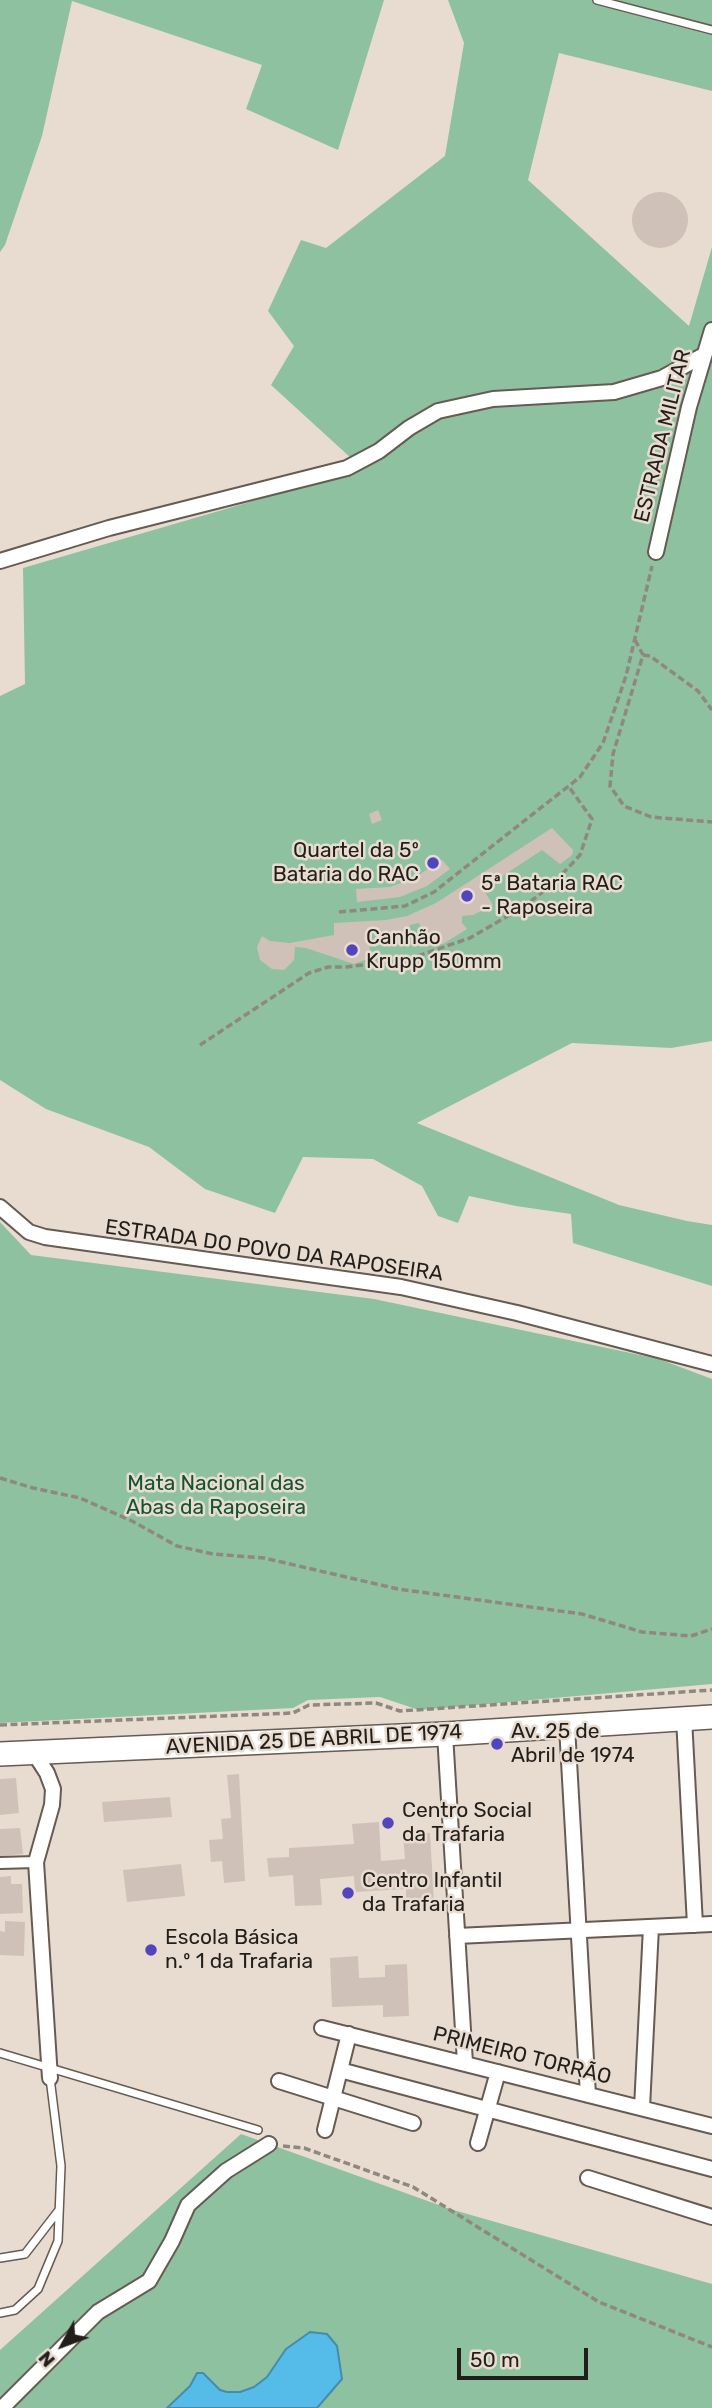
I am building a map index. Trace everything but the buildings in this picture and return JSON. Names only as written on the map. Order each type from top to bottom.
[{"type":"main road","name":"AVENIDA 25 DE ABRIL DE 1974","points":[[0,1754],[445,1734],[712,1717]]},
{"type":"street","name":"ESTRADA MILITAR","points":[[656,552],[689,407],[712,330]]},
{"type":"street","points":[[0,561],[109,528],[347,468],[379,451],[409,428],[438,411],[493,399],[614,392],[662,378],[704,355]]},
{"type":"street","name":"ESTRADA DO POVO DA RAPOSEIRA","points":[[0,1207],[29,1232],[45,1237],[401,1287],[517,1313],[712,1364]]},
{"type":"street","points":[[684,1718],[695,1925]]},
{"type":"street","points":[[567,1727],[588,2095]]},
{"type":"street","points":[[445,1734],[465,2063]]},
{"type":"street","points":[[34,1753],[47,1773],[53,1789],[52,1805],[36,1862],[50,2073]]},
{"type":"street","points":[[0,1863],[36,1862]]},
{"type":"street","points":[[457,1936],[712,1924]]},
{"type":"street","points":[[642,2108],[651,1927]]},
{"type":"street","name":"PRIMEIRO TORRÃO","points":[[322,2028],[712,2126]]},
{"type":"street","points":[[325,2130],[349,2034]]},
{"type":"street","points":[[340,2070],[712,2169]]},
{"type":"street","points":[[478,2143],[498,2072]]},
{"type":"street","points":[[279,2081],[413,2123]]},
{"type":"street","points":[[2,2408],[98,2312],[149,2281],[172,2241],[188,2205],[226,2171],[269,2144]]},
{"type":"street","points":[[588,2178],[712,2217]]},
{"type":"lane","points":[[597,0],[712,30]]},
{"type":"lane","points":[[0,2053],[50,2073],[258,2130]]},
{"type":"lane","points":[[0,2313],[15,2309],[38,2289],[58,2241],[61,2166],[50,2073]]},
{"type":"lane","points":[[0,2258],[25,2254],[59,2210]]},
{"type":"path","points":[[340,912],[405,906],[434,892],[580,777],[603,743],[626,676],[656,552]]},
{"type":"path","points":[[635,639],[642,655],[613,754],[610,786],[624,806],[651,817],[712,822]]},
{"type":"path","points":[[642,655],[650,656],[698,691],[712,709]]},
{"type":"path","points":[[200,1045],[309,973],[328,967],[406,960],[470,938],[522,908],[553,884],[580,855],[592,819],[569,787]]},
{"type":"path","points":[[0,1478],[33,1488],[80,1497],[177,1545],[213,1554],[264,1558],[398,1589],[582,1614],[642,1632],[691,1636],[712,1629]]},
{"type":"path","points":[[0,1726],[293,1713],[309,1705],[376,1703],[400,1712],[712,1690]]},
{"type":"path","points":[[269,2144],[304,2148],[413,2187],[599,2302],[712,2347]]},
{"type":"green space","points":[[0,0],[384,0],[338,150],[246,109],[262,65],[72,1],[42,136],[5,245],[0,252]]},
{"type":"green space","points":[[448,0],[712,0],[712,91],[559,53],[528,180],[689,326],[712,247],[712,1041],[671,1048],[572,1043],[417,1123],[619,1205],[712,1225],[712,1286],[573,1243],[571,1214],[469,1196],[458,1223],[438,1216],[422,1186],[373,1159],[303,1157],[275,1213],[205,1189],[149,1147],[46,1109],[0,1080],[0,696],[25,684],[23,568],[363,469],[271,385],[294,346],[268,311],[301,240],[326,248],[445,156],[464,43]]},
{"type":"green space","name":"Mata Nacional das Abas da Raposeira","points":[[0,1222],[31,1255],[374,1299],[659,1359],[712,1379],[712,1684],[419,1710],[380,1697],[308,1700],[293,1708],[0,1723]]},
{"type":"green space","points":[[241,2134],[450,2209],[712,2284],[712,2408],[0,2408],[0,2350]]},
{"type":"water","points":[[310,2332],[327,2334],[337,2346],[342,2379],[317,2408],[167,2408],[190,2386],[197,2373],[203,2373],[220,2390],[227,2392],[240,2392],[254,2387],[267,2377],[286,2349]]},
{"type":"place","name":"Quartel da 5º Bataria do RAC","points":[[433,863]]},
{"type":"place","name":"5ª Bataria RAC - Raposeira","points":[[467,896]]},
{"type":"place","name":"Canhão Krupp 150mm","points":[[352,950]]},
{"type":"place","name":"Av. 25 de Abril de 1974","points":[[497,1744]]},
{"type":"place","name":"Centro Social da Trafaria","points":[[388,1823]]},
{"type":"place","name":"Centro Infantil da Trafaria","points":[[348,1893]]},
{"type":"place","name":"Escola Básica n.º 1 da Trafaria","points":[[151,1950]]}]
